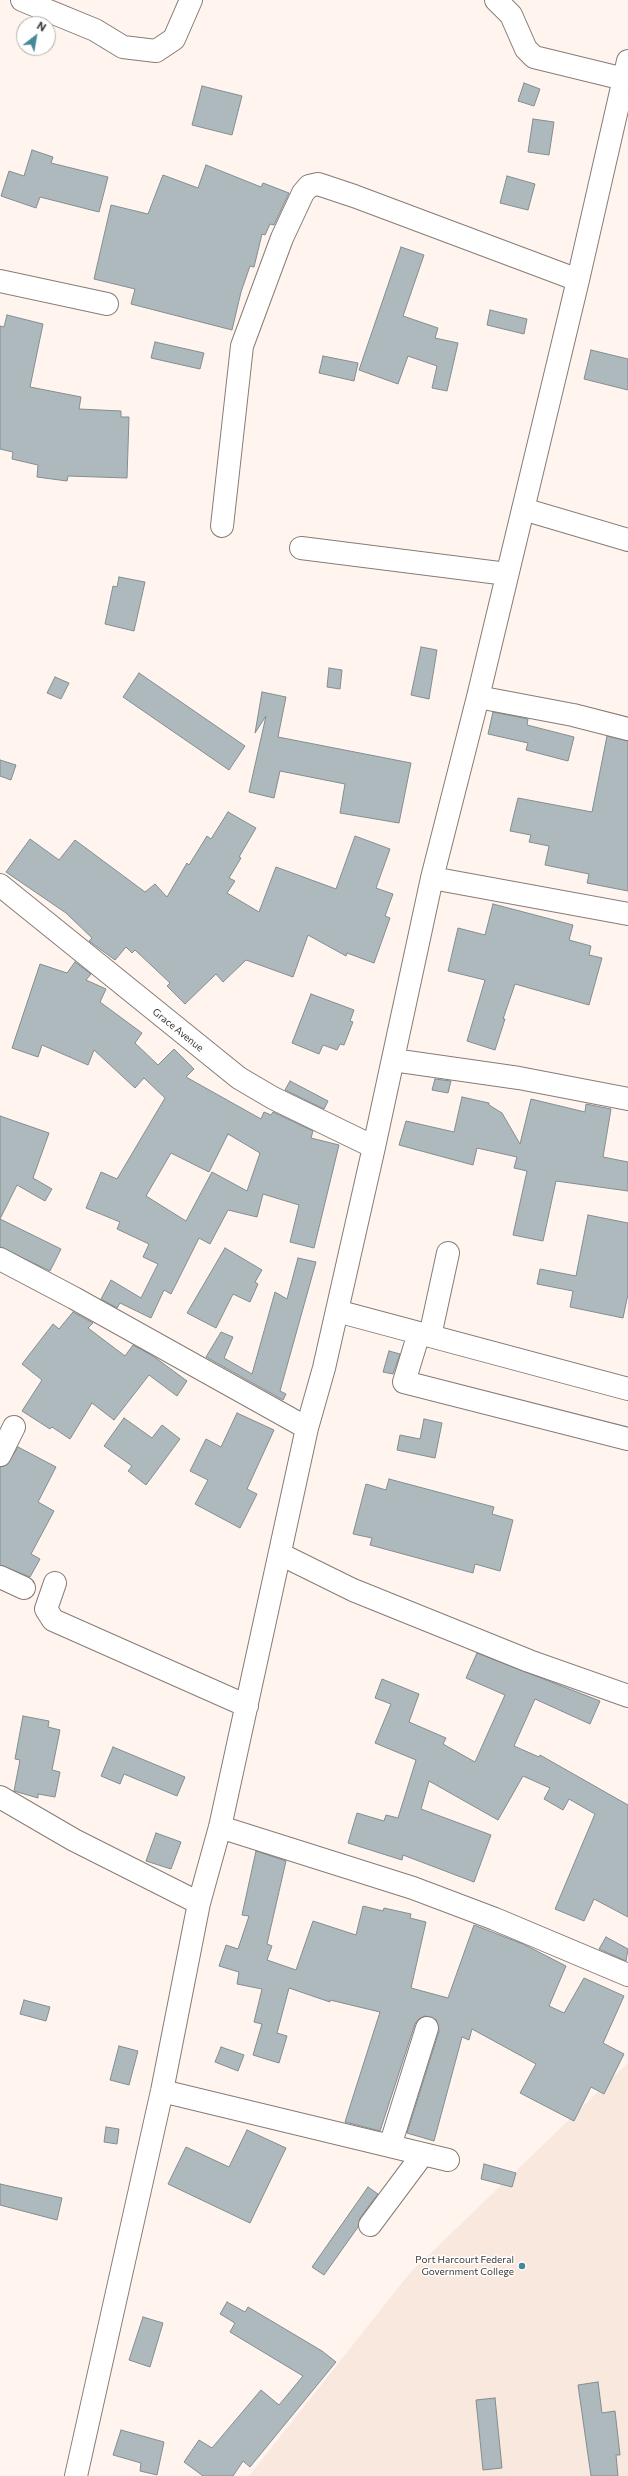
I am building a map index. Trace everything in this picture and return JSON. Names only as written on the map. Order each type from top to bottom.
[{"type":"street","points":[[22,0],[95,30],[123,46],[156,51],[174,39],[191,0]]},
{"type":"street","points":[[76,2476],[162,2091],[199,1903],[220,1827],[307,1428],[337,1311],[432,878],[478,697],[578,280],[626,70],[534,56],[526,49],[510,15],[496,0]]},
{"type":"street","points":[[222,526],[242,346],[282,238],[303,193],[309,186],[318,184],[347,194],[578,280]]},
{"type":"street","points":[[0,281],[107,304]]},
{"type":"street","points":[[523,509],[628,540]]},
{"type":"street","points":[[301,548],[507,574]]},
{"type":"street","points":[[478,697],[573,715],[628,729]]},
{"type":"street","points":[[432,878],[628,914]]},
{"type":"street","name":"Grace Avenue","points":[[0,885],[239,1078],[273,1098],[374,1147]]},
{"type":"street","points":[[393,1060],[519,1078],[628,1099]]},
{"type":"street","points":[[448,1253],[424,1334],[404,1382],[628,1439]]},
{"type":"street","points":[[0,1259],[74,1298],[307,1428]]},
{"type":"street","points":[[337,1311],[628,1389]]},
{"type":"street","points":[[0,1455],[14,1427]]},
{"type":"street","points":[[280,1554],[353,1590],[529,1661],[628,1696]]},
{"type":"street","points":[[0,1577],[24,1588]]},
{"type":"street","points":[[55,1583],[46,1609],[48,1615],[53,1620],[247,1706]]},
{"type":"street","points":[[0,1797],[74,1840],[199,1903]]},
{"type":"street","points":[[220,1827],[413,1888],[495,1919],[628,1975]]},
{"type":"street","points":[[390,2146],[427,2028]]},
{"type":"street","points":[[162,2091],[448,2160]]},
{"type":"street","points":[[370,2225],[423,2154]]},
{"type":"shaded area","name":"Port Harcourt Federal Government College","points":[[628,2063],[628,2476],[249,2476],[409,2274]]},
{"type":"building","points":[[524,83],[540,89],[534,106],[518,101]]},
{"type":"building","points":[[202,86],[242,96],[232,135],[192,125]]},
{"type":"building","points":[[533,119],[554,122],[549,155],[528,152]]},
{"type":"building","points":[[32,150],[53,157],[51,163],[108,177],[99,212],[40,197],[36,208],[1,196],[9,171],[24,176]]},
{"type":"building","points":[[206,165],[261,187],[263,183],[289,193],[274,225],[270,224],[265,235],[262,234],[254,267],[250,266],[241,292],[232,330],[131,304],[135,289],[94,279],[111,205],[148,214],[163,175],[198,188]]},
{"type":"building","points":[[507,176],[535,184],[528,210],[500,203]]},
{"type":"building","points":[[401,247],[424,255],[403,316],[438,328],[435,338],[458,343],[447,391],[432,388],[437,366],[408,356],[398,384],[359,370]]},
{"type":"building","points":[[490,310],[527,319],[524,334],[487,325]]},
{"type":"building","points":[[7,315],[43,324],[30,387],[81,397],[79,409],[121,411],[121,417],[129,417],[127,478],[68,476],[67,481],[37,477],[38,465],[12,459],[13,452],[0,449],[0,326],[4,327]]},
{"type":"building","points":[[155,342],[204,353],[200,369],[151,358]]},
{"type":"building","points":[[591,350],[628,359],[628,390],[584,379]]},
{"type":"building","points":[[323,356],[358,363],[354,381],[319,373]]},
{"type":"building","points":[[119,577],[145,582],[134,631],[105,624],[113,586],[117,587]]},
{"type":"building","points":[[421,647],[437,650],[429,699],[411,695]]},
{"type":"building","points":[[329,668],[342,670],[340,689],[327,687]]},
{"type":"building","points":[[139,673],[245,746],[229,770],[123,697]]},
{"type":"building","points":[[55,677],[69,683],[61,699],[47,693]]},
{"type":"building","points":[[262,692],[286,697],[278,737],[411,763],[399,823],[340,813],[345,784],[280,771],[274,798],[249,792],[266,716],[255,733]]},
{"type":"building","points":[[493,712],[528,719],[527,725],[574,737],[568,761],[526,750],[528,743],[488,734]]},
{"type":"building","points":[[607,736],[628,741],[628,891],[587,883],[589,874],[545,865],[549,846],[529,842],[531,835],[510,831],[518,798],[592,812]]},
{"type":"building","points":[[0,760],[16,765],[11,780],[0,776]]},
{"type":"building","points":[[228,812],[256,828],[229,878],[235,881],[227,893],[259,912],[276,867],[336,889],[355,836],[390,849],[376,888],[393,894],[385,916],[390,918],[374,963],[347,953],[346,956],[308,935],[293,977],[246,960],[223,982],[216,974],[185,1004],[167,986],[170,983],[135,950],[132,953],[126,947],[115,960],[89,941],[92,938],[66,913],[6,872],[30,839],[59,860],[75,840],[145,892],[155,884],[167,897],[187,863],[189,865],[207,836],[211,839]]},
{"type":"building","points":[[493,904],[573,925],[569,940],[591,946],[589,955],[602,958],[589,1005],[515,984],[503,1019],[505,1019],[495,1050],[467,1041],[485,980],[448,971],[458,928],[485,935]]},
{"type":"building","points":[[75,962],[91,974],[86,980],[106,989],[100,1002],[142,1033],[135,1043],[158,1065],[174,1049],[194,1069],[186,1077],[261,1119],[264,1112],[271,1115],[273,1112],[313,1131],[311,1138],[339,1145],[314,1248],[290,1242],[299,1205],[263,1194],[257,1217],[228,1210],[210,1244],[199,1238],[171,1294],[164,1290],[151,1318],[120,1303],[117,1308],[101,1299],[111,1280],[141,1298],[158,1264],[143,1257],[149,1244],[117,1229],[120,1222],[86,1208],[101,1172],[117,1179],[165,1098],[144,1078],[135,1088],[94,1050],[88,1065],[42,1045],[38,1057],[12,1048],[40,964],[67,973]],"holes":[[[228,1134],[260,1153],[247,1191],[212,1172],[186,1221],[146,1196],[171,1153],[209,1172]]]},
{"type":"building","points":[[311,994],[354,1010],[350,1021],[353,1022],[344,1045],[340,1044],[337,1050],[323,1045],[319,1054],[292,1043]]},
{"type":"building","points":[[435,1079],[451,1081],[448,1093],[432,1090]]},
{"type":"building","points":[[290,1081],[328,1101],[324,1109],[285,1090]]},
{"type":"building","points":[[462,1097],[489,1103],[489,1105],[502,1113],[520,1144],[531,1099],[585,1112],[586,1104],[611,1109],[603,1157],[628,1162],[628,1191],[556,1181],[543,1241],[513,1235],[527,1171],[514,1168],[517,1157],[477,1148],[473,1165],[399,1145],[406,1121],[454,1132]]},
{"type":"building","points":[[0,1116],[49,1133],[33,1178],[52,1189],[45,1201],[17,1185],[0,1219]]},
{"type":"building","points":[[588,1215],[628,1223],[628,1294],[623,1318],[570,1307],[573,1291],[537,1284],[540,1269],[576,1276]]},
{"type":"building","points":[[0,1219],[61,1249],[50,1271],[0,1247]]},
{"type":"building","points":[[225,1248],[262,1270],[255,1282],[258,1284],[250,1302],[233,1294],[216,1328],[187,1313]]},
{"type":"building","points":[[298,1258],[316,1262],[280,1391],[286,1394],[283,1400],[206,1357],[221,1332],[233,1337],[224,1358],[252,1374],[275,1292],[287,1299]]},
{"type":"building","points":[[73,1312],[93,1323],[88,1328],[125,1356],[133,1345],[153,1356],[187,1381],[177,1396],[149,1375],[114,1420],[92,1403],[70,1439],[52,1427],[50,1429],[22,1411],[42,1380],[22,1364],[53,1324],[59,1329]]},
{"type":"building","points":[[389,1351],[400,1354],[393,1374],[383,1372]]},
{"type":"building","points":[[237,1413],[274,1430],[247,1489],[257,1494],[240,1528],[195,1504],[208,1480],[190,1471],[206,1439],[221,1447]]},
{"type":"building","points":[[124,1418],[152,1438],[162,1425],[180,1439],[146,1485],[128,1471],[132,1466],[104,1446]]},
{"type":"building","points":[[424,1419],[442,1423],[435,1458],[397,1450],[400,1435],[420,1439]]},
{"type":"building","points":[[18,1447],[56,1467],[38,1502],[54,1511],[31,1554],[40,1559],[30,1577],[0,1565],[0,1467],[7,1465]]},
{"type":"building","points":[[389,1479],[494,1507],[492,1514],[513,1520],[500,1571],[475,1564],[473,1573],[370,1545],[372,1538],[353,1534],[366,1484],[386,1490]]},
{"type":"building","points":[[477,1653],[600,1701],[590,1724],[535,1699],[514,1746],[539,1757],[540,1755],[628,1805],[628,1917],[594,1899],[584,1921],[555,1909],[595,1814],[569,1799],[563,1810],[544,1799],[550,1788],[523,1776],[498,1820],[429,1781],[421,1809],[491,1835],[474,1882],[403,1855],[402,1860],[348,1843],[357,1813],[384,1821],[386,1815],[398,1818],[416,1760],[375,1743],[391,1704],[375,1698],[382,1679],[419,1694],[409,1722],[446,1738],[443,1744],[475,1762],[505,1695],[466,1678]]},
{"type":"building","points":[[23,1716],[49,1721],[48,1727],[60,1730],[52,1770],[60,1772],[55,1797],[38,1794],[38,1798],[14,1791],[20,1760],[15,1759]]},
{"type":"building","points":[[113,1747],[185,1777],[177,1796],[124,1774],[120,1784],[101,1776]]},
{"type":"building","points":[[156,1833],[181,1842],[171,1869],[146,1861]]},
{"type":"building","points":[[256,1851],[286,1861],[267,1944],[272,1946],[267,1960],[296,1970],[313,1921],[356,1935],[363,1906],[383,1911],[384,1908],[411,1914],[410,1918],[426,1922],[411,1988],[448,1998],[474,1925],[523,1944],[566,1966],[549,2006],[564,2013],[584,1978],[624,1996],[603,2043],[624,2054],[604,2094],[591,2087],[574,2121],[520,2093],[536,2064],[472,2029],[469,2040],[462,2037],[434,2141],[407,2133],[439,2031],[436,2020],[425,2016],[419,2019],[415,2024],[380,2131],[345,2122],[380,2012],[330,2000],[330,2002],[289,1988],[277,2033],[287,2036],[279,2063],[253,2055],[262,2024],[254,2022],[262,1989],[237,1984],[239,1972],[219,1966],[226,1945],[238,1949],[249,1916],[242,1915]]},
{"type":"building","points":[[606,1937],[628,1949],[626,1961],[599,1949]]},
{"type":"building","points":[[24,2000],[50,2007],[46,2021],[20,2014]]},
{"type":"building","points":[[119,2046],[138,2051],[129,2085],[110,2080]]},
{"type":"building","points":[[221,2047],[244,2055],[238,2071],[215,2062]]},
{"type":"building","points":[[106,2127],[119,2129],[117,2144],[104,2142]]},
{"type":"building","points":[[247,2130],[286,2148],[250,2223],[168,2184],[186,2147],[229,2167]]},
{"type":"building","points":[[484,2164],[516,2173],[512,2187],[481,2179]]},
{"type":"building","points":[[0,2184],[62,2198],[57,2220],[0,2205]]},
{"type":"building","points":[[368,2187],[378,2194],[360,2218],[358,2227],[324,2275],[312,2267]]},
{"type":"building","points":[[227,2302],[245,2312],[248,2307],[322,2351],[336,2362],[250,2467],[243,2461],[233,2476],[203,2476],[184,2462],[199,2440],[212,2448],[261,2390],[279,2405],[303,2376],[230,2332],[235,2323],[220,2314]]},
{"type":"building","points":[[143,2317],[163,2323],[150,2367],[129,2360]]},
{"type":"building","points":[[598,2382],[602,2413],[615,2411],[620,2455],[616,2455],[618,2476],[591,2476],[578,2385]]},
{"type":"building","points":[[495,2398],[502,2468],[483,2470],[476,2400]]},
{"type":"building","points":[[121,2430],[164,2442],[157,2475],[140,2471],[141,2463],[113,2455]]},
{"type":"place","name":"Port Harcourt Federal Government College","points":[[522,2266]]}]
